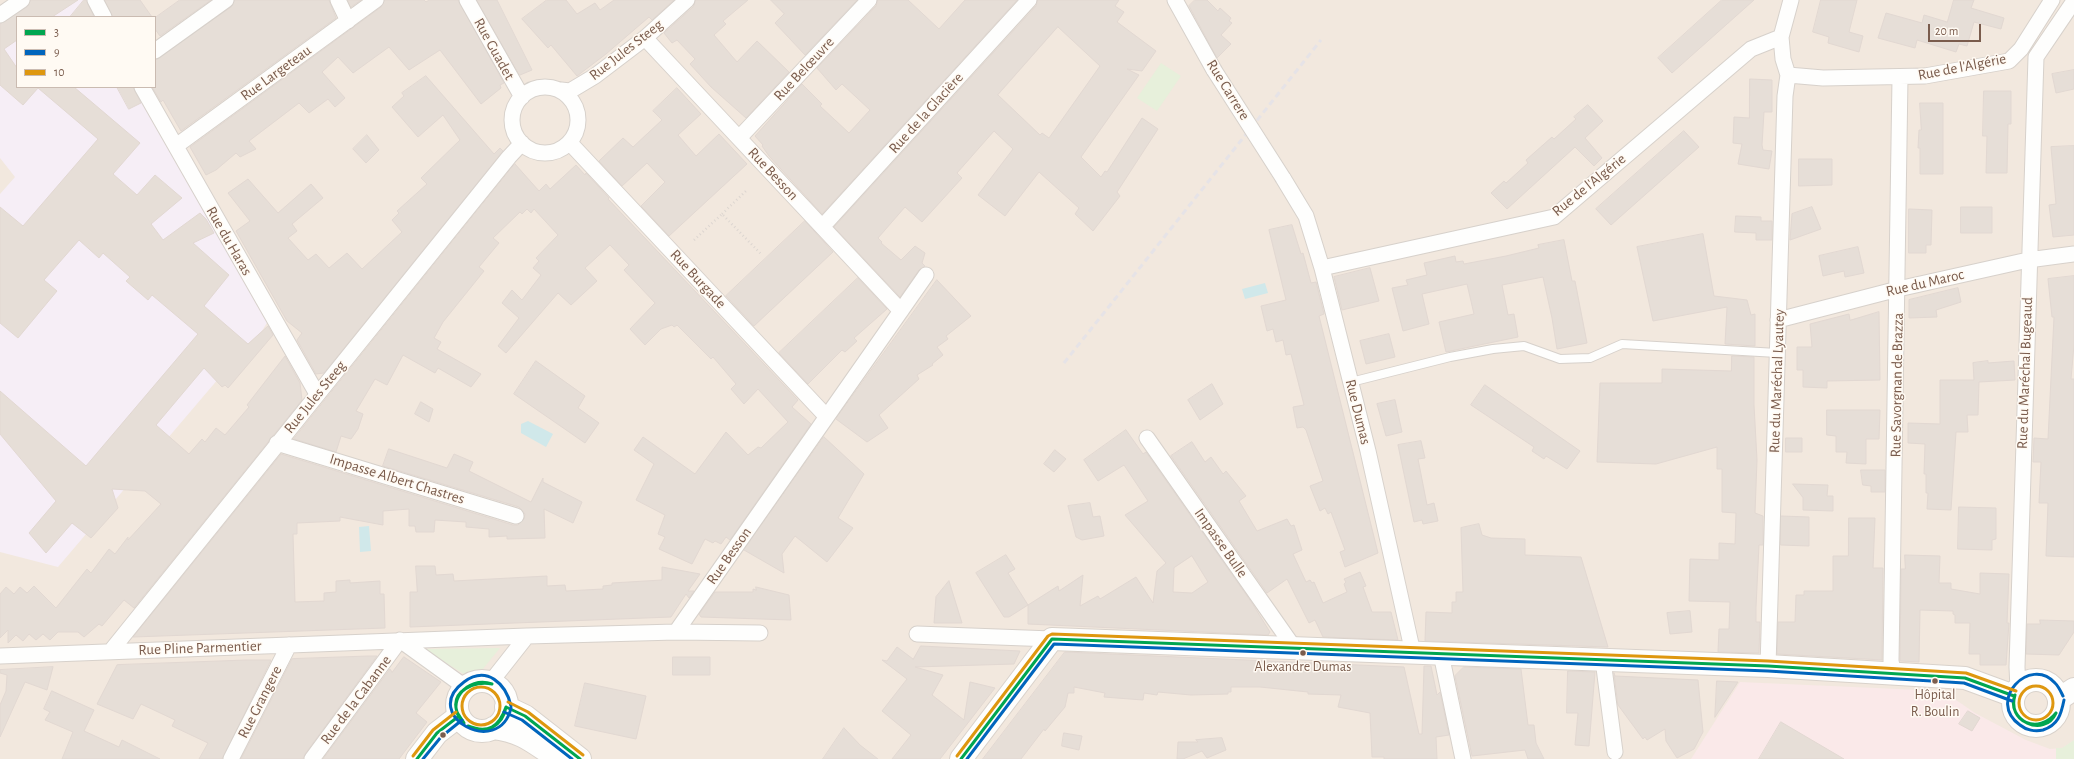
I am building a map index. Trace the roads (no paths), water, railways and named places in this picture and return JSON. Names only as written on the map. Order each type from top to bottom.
[{"type":"main road","points":[[961,759],[1052,639],[1768,666],[1894,675],[1965,678],[2016,692]]},
{"type":"main road","points":[[2039,680],[2066,694],[2052,719],[2046,723],[2032,726],[2018,718],[2013,703],[2016,692],[2024,683],[2039,680]]},
{"type":"main road","points":[[492,728],[502,719],[506,707],[502,692],[490,683],[477,682],[465,687],[457,701],[459,716],[470,728],[485,730],[492,728],[511,730],[558,759]]},
{"type":"main road","points":[[506,707],[525,716],[580,759]]},
{"type":"main road","points":[[417,759],[437,733],[459,716]]},
{"type":"street","points":[[0,15],[22,0]]},
{"type":"street","points":[[95,0],[103,16]]},
{"type":"street","points":[[156,50],[226,0]]},
{"type":"street","points":[[338,0],[348,21]]},
{"type":"street","name":"Rue Largeteau","points":[[176,146],[376,0]]},
{"type":"street","name":"Rue Guadet","points":[[467,0],[522,97]]},
{"type":"street","name":"Rue Jules Steeg","points":[[561,90],[570,91],[595,76],[645,38],[687,0]]},
{"type":"street","name":"Rue Belœuvre","points":[[739,138],[870,0]]},
{"type":"street","name":"Rue de la Glacière","points":[[822,226],[1029,0]]},
{"type":"street","name":"Rue Carrere","points":[[1175,0],[1214,70],[1283,178]]},
{"type":"street","points":[[1788,75],[1783,59],[1781,37],[1791,0]]},
{"type":"street","name":"Rue de l'Algérie","points":[[1788,75],[1823,78],[1900,78],[1925,76],[2010,61],[2021,49],[2052,0]]},
{"type":"street","points":[[2036,57],[2074,1]]},
{"type":"street","name":"Rue de l'Algérie","points":[[1322,268],[1554,217],[1751,49],[1781,37]]},
{"type":"street","name":"Rue Besson","points":[[645,38],[901,311]]},
{"type":"street","name":"Rue de l'Algérie","points":[[2021,49],[2036,57]]},
{"type":"street","name":"Rue du Maréchal Bugeaud","points":[[2016,692],[2028,260],[2036,57]]},
{"type":"street","name":"Rue du Maréchal Lyautey","points":[[1768,666],[1785,96],[1788,75]]},
{"type":"street","name":"Rue de l'Algérie","points":[[1900,78],[1900,95]]},
{"type":"street","points":[[540,87],[551,87],[561,90],[568,95],[577,110],[578,127],[570,143],[556,151],[541,153],[530,149],[522,143],[516,135],[512,115],[516,105],[530,90],[540,87]]},
{"type":"street","name":"Rue du Haras","points":[[143,88],[317,394]]},
{"type":"street","name":"Rue Savorgnan de Brazza","points":[[1894,675],[1892,661],[1900,95]]},
{"type":"street","name":"Rue Jules Steeg","points":[[110,652],[508,157],[522,143]]},
{"type":"street","name":"Rue Burgade","points":[[570,143],[826,416]]},
{"type":"street","name":"Rue Dumas","points":[[1283,178],[1306,216],[1322,268],[1368,451],[1413,653]]},
{"type":"street","name":"Rue du Maroc","points":[[1778,320],[1898,289],[2028,260],[2074,254]]},
{"type":"street","name":"Rue Besson","points":[[676,632],[926,275]]},
{"type":"street","name":"Impasse Bulle","points":[[1147,438],[1295,649]]},
{"type":"street","name":"Impasse Albert Chastres","points":[[277,443],[516,516]]},
{"type":"street","points":[[490,683],[527,636],[676,632],[760,633]]},
{"type":"street","points":[[917,634],[1052,639]]},
{"type":"street","name":"Rue Pline Parmentier","points":[[0,656],[527,636]]},
{"type":"street","points":[[400,640],[465,687]]},
{"type":"street","name":"Rue de la Cabanne","points":[[312,759],[400,640]]},
{"type":"street","name":"Rue Grangere","points":[[231,759],[289,645]]},
{"type":"street","points":[[1441,654],[1463,759]]},
{"type":"street","points":[[1603,660],[1614,752]]},
{"type":"lane","points":[[1350,382],[1450,357],[1493,349],[1524,346],[1560,359],[1590,358],[1622,344],[1777,353]]},
{"type":"water","points":[[1265,283],[1268,293],[1245,299],[1242,289]]},
{"type":"water","points":[[528,421],[553,434],[546,447],[521,433],[521,424]]},
{"type":"water","points":[[369,526],[371,551],[360,552],[359,527]]},
{"type":"railway","points":[[1064,363],[1321,40]]},
{"type":"place","name":"Alexandre Dumas","points":[[1303,653]]},
{"type":"place","name":"Hôpital R. Boulin","points":[[1935,681]]}]
